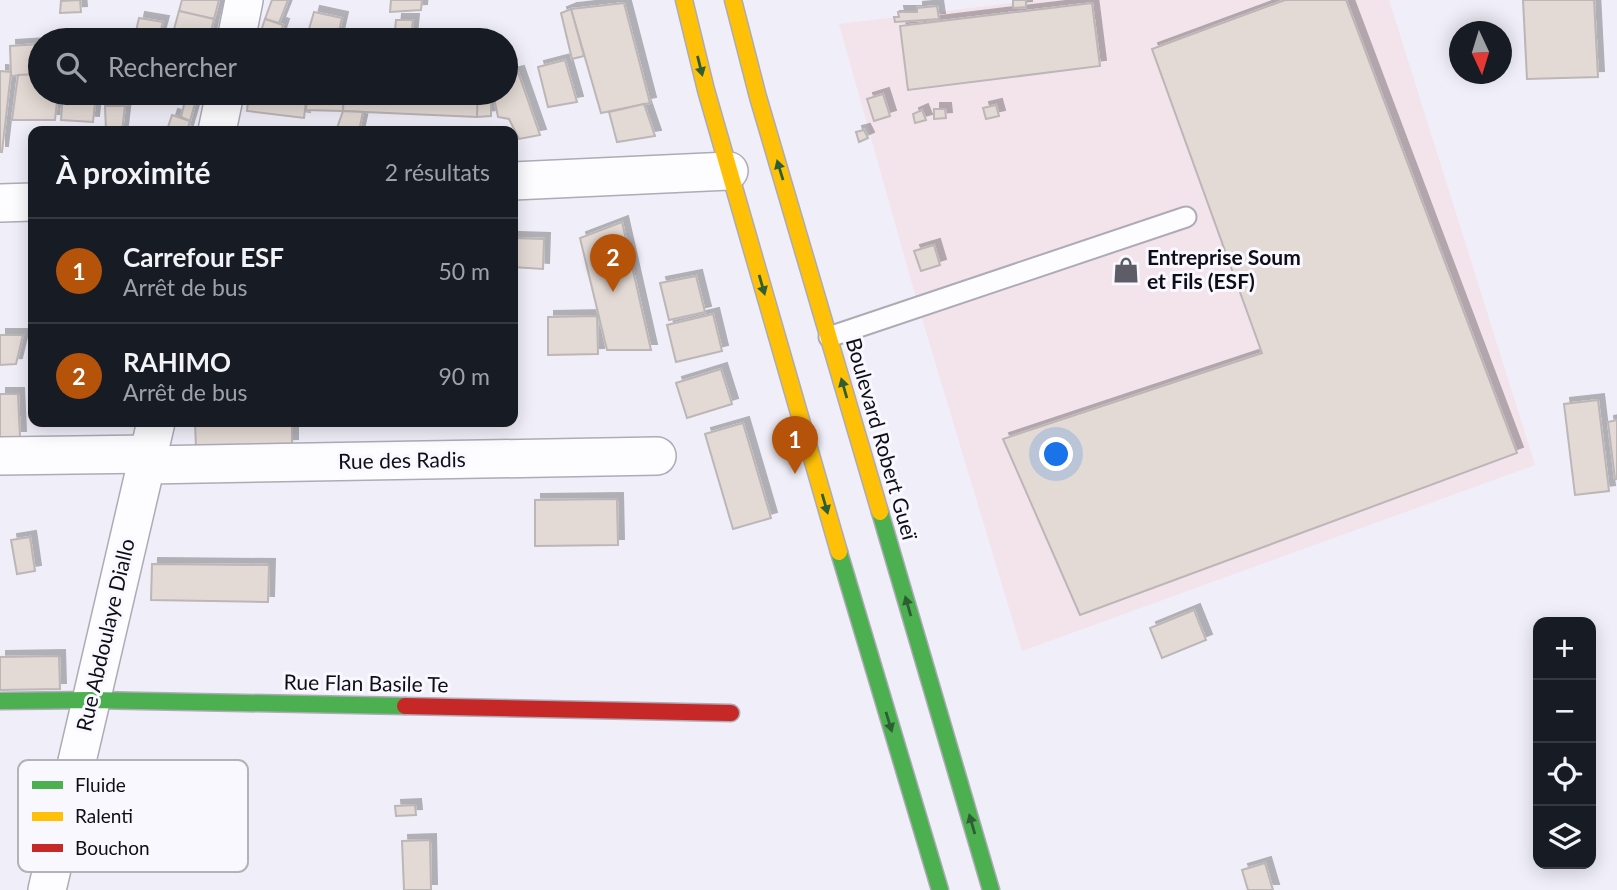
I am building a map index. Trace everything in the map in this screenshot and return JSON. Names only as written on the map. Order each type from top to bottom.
[{"type":"main road","points":[[684,0],[729,171],[866,646],[940,890]]},
{"type":"main road","name":"Boulevard Robert Gueï","points":[[733,0],[758,97],[991,890]]},
{"type":"main road","name":"Rue Flan Basile Te","points":[[0,701],[91,700],[731,713]]},
{"type":"street","points":[[238,28],[244,0]]},
{"type":"street","points":[[218,126],[222,105]]},
{"type":"street","points":[[518,181],[729,171]]},
{"type":"street","points":[[0,203],[28,202]]},
{"type":"street","name":"Rue des Radis","points":[[0,456],[151,447],[657,456]]},
{"type":"street","name":"Rue Abdoulaye Diallo","points":[[77,760],[151,447]]},
{"type":"street","name":"Rue Abdoulaye Diallo","points":[[47,890],[51,872]]},
{"type":"lane","points":[[829,337],[1186,217]]},
{"type":"shaded area","points":[[1036,0],[1389,0],[1535,465],[1022,651],[918,305],[839,24]]},
{"type":"building","points":[[80,0],[81,12],[60,13],[61,1]]},
{"type":"building","points":[[182,0],[219,0],[214,19],[179,11]]},
{"type":"building","points":[[272,0],[288,0],[279,23],[265,19]]},
{"type":"building","points":[[391,0],[422,0],[421,10],[390,12]]},
{"type":"building","points":[[1013,0],[1026,0],[1026,7],[1013,8]]},
{"type":"building","points":[[1285,0],[1346,0],[1517,453],[1080,615],[1003,439],[1262,353],[1152,49]]},
{"type":"building","points":[[1523,0],[1594,0],[1598,77],[1527,79]]},
{"type":"building","points":[[624,3],[650,103],[601,113],[571,9]]},
{"type":"building","points":[[1092,3],[1100,66],[908,90],[900,26]]},
{"type":"building","points":[[937,6],[939,19],[895,22],[894,17],[899,17],[898,12],[917,12],[917,8]]},
{"type":"building","points":[[571,9],[584,56],[572,59],[561,13]]},
{"type":"building","points":[[179,11],[214,19],[212,28],[174,28]]},
{"type":"building","points":[[314,12],[342,18],[340,28],[309,28]]},
{"type":"building","points":[[139,18],[163,22],[161,28],[137,28]]},
{"type":"building","points":[[265,19],[283,25],[282,28],[262,28]]},
{"type":"building","points":[[396,20],[413,20],[412,28],[395,28]]},
{"type":"building","points":[[28,45],[28,75],[11,76],[10,46]]},
{"type":"building","points":[[565,60],[577,102],[548,107],[538,67]]},
{"type":"building","points":[[0,71],[11,72],[2,152],[0,152]]},
{"type":"building","points":[[518,72],[540,135],[519,139],[518,126],[512,126],[509,119],[498,117],[496,105],[518,105]]},
{"type":"building","points":[[18,75],[28,75],[28,105],[57,105],[55,120],[12,120]]},
{"type":"building","points":[[883,94],[890,116],[874,121],[867,99]]},
{"type":"building","points":[[644,104],[655,136],[617,142],[609,112]]},
{"type":"building","points":[[62,105],[95,105],[93,122],[61,120]]},
{"type":"building","points":[[184,105],[195,105],[190,121],[181,117]]},
{"type":"building","points":[[248,105],[306,105],[304,118],[247,111]]},
{"type":"building","points":[[306,105],[343,105],[343,111],[306,110]]},
{"type":"building","points":[[343,105],[478,105],[477,117],[343,111]]},
{"type":"building","points":[[478,105],[491,105],[491,116],[477,117]]},
{"type":"building","points":[[996,105],[999,116],[986,119],[983,108]]},
{"type":"building","points":[[105,106],[125,106],[123,126],[106,126]]},
{"type":"building","points":[[934,109],[945,109],[946,118],[934,119]]},
{"type":"building","points":[[922,110],[926,120],[915,123],[913,114]]},
{"type":"building","points":[[343,111],[363,112],[360,126],[338,126]]},
{"type":"building","points":[[172,115],[190,121],[188,126],[168,126]]},
{"type":"building","points":[[864,130],[868,138],[859,142],[856,132]]},
{"type":"building","points":[[622,222],[651,350],[607,350],[580,238]]},
{"type":"building","points":[[518,238],[544,239],[543,269],[518,267]]},
{"type":"building","points":[[934,245],[940,265],[921,271],[914,251]]},
{"type":"building","points":[[696,276],[705,312],[669,320],[660,283]]},
{"type":"building","points":[[713,314],[722,351],[676,362],[667,325]]},
{"type":"building","points":[[597,316],[598,354],[548,355],[548,317]]},
{"type":"building","points":[[0,335],[23,335],[16,364],[0,365]]},
{"type":"building","points":[[721,369],[732,404],[687,418],[676,383]]},
{"type":"building","points":[[0,394],[18,394],[20,437],[0,437]]},
{"type":"building","points":[[1598,400],[1609,491],[1575,495],[1564,404]]},
{"type":"building","points":[[1617,420],[1617,479],[1615,479],[1608,422]]},
{"type":"building","points":[[743,423],[771,518],[733,529],[705,434]]},
{"type":"building","points":[[195,427],[292,427],[292,445],[196,448]]},
{"type":"building","points":[[617,499],[618,545],[535,546],[535,500]]},
{"type":"building","points":[[30,537],[35,571],[17,574],[11,540]]},
{"type":"building","points":[[152,564],[269,565],[268,602],[151,600]]},
{"type":"building","points":[[1194,610],[1206,640],[1162,658],[1150,628]]},
{"type":"building","points":[[59,656],[60,689],[0,690],[0,657]]},
{"type":"building","points":[[415,805],[416,815],[396,816],[395,806]]},
{"type":"building","points":[[430,840],[431,890],[404,890],[402,841]]},
{"type":"building","points":[[1265,863],[1273,890],[1248,890],[1242,870]]},
{"type":"traffic: fast","points":[[880,512],[991,890]]},
{"type":"traffic: fast","points":[[839,552],[940,890]]},
{"type":"traffic: fast","points":[[0,701],[91,700],[405,706]]},
{"type":"traffic: slow","points":[[684,0],[706,90],[839,552]]},
{"type":"traffic: slow","points":[[733,0],[758,97],[880,512]]},
{"type":"traffic: jam","points":[[405,706],[731,713]]},
{"type":"place","name":"Entreprise Soum et Fils (ESF)","points":[[1126,270]]},
{"type":"place","name":"RAHIMO","points":[[613,292]]},
{"type":"place","name":"Carrefour ESF","points":[[795,474]]}]
